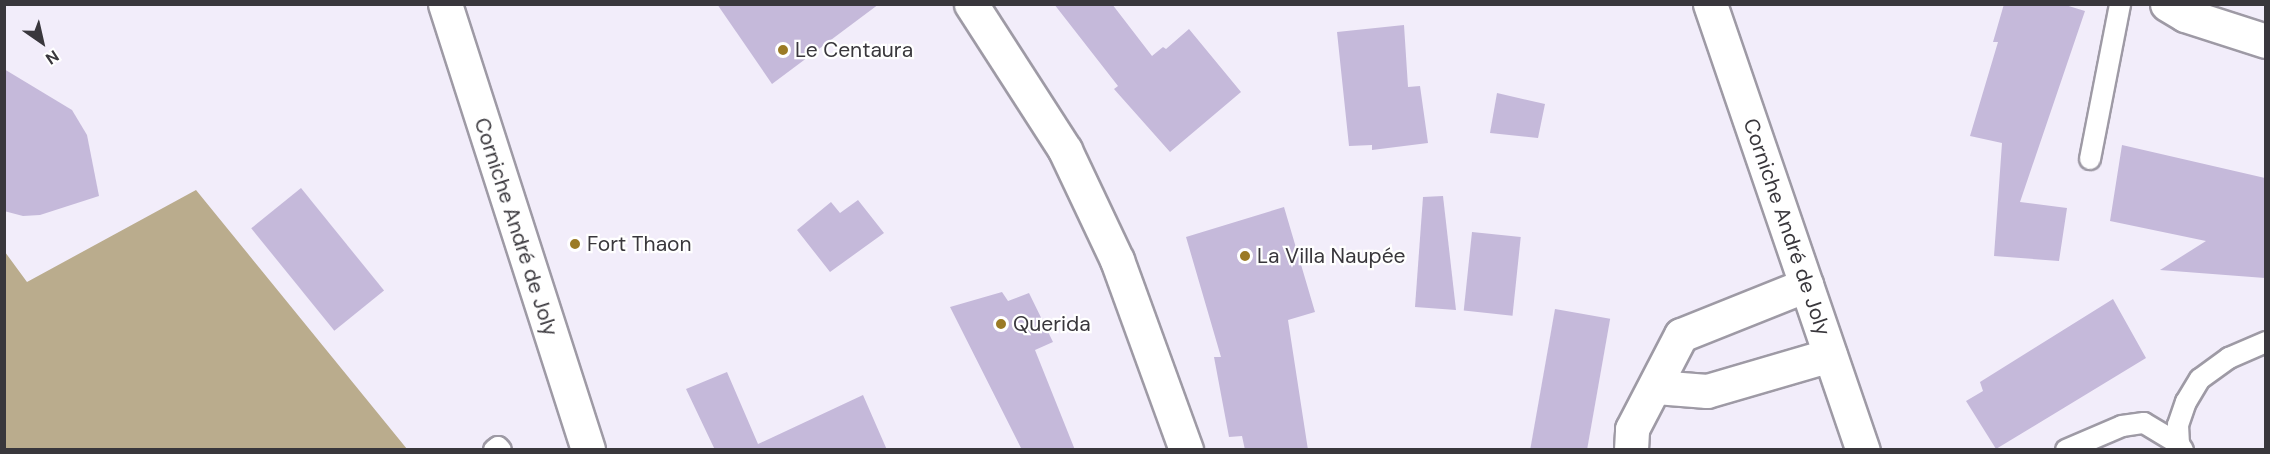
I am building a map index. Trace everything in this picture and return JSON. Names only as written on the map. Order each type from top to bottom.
[{"type":"street","name":"Corniche André de Joly","points":[[445,4],[588,450]]},
{"type":"street","points":[[972,4],[1070,160],[1117,260],[1186,450]]},
{"type":"street","name":"Corniche André de Joly","points":[[1710,4],[1863,450]]},
{"type":"street","points":[[2168,4],[2185,15],[2265,41]]},
{"type":"street","points":[[1631,450],[1632,429],[1656,387],[1681,335],[1806,285]]},
{"type":"street","points":[[1656,387],[1707,391],[1830,355]]},
{"type":"lane","points":[[2090,159],[2120,4]]},
{"type":"lane","points":[[2181,447],[2178,425],[2183,410],[2200,379],[2229,358],[2265,342]]},
{"type":"lane","points":[[2066,450],[2122,426],[2144,423],[2181,447]]},
{"type":"lane","points":[[494,450],[498,447],[501,450]]},
{"type":"shaded area","points":[[196,190],[407,449],[5,449],[5,252],[27,282]]},
{"type":"building","name":"Le Centaura","points":[[717,4],[879,4],[772,84]]},
{"type":"building","points":[[1054,4],[1112,4],[1152,56],[1163,47],[1166,49],[1189,29],[1241,92],[1170,152],[1114,89],[1118,86]]},
{"type":"building","points":[[2004,4],[2062,4],[2085,11],[2020,202],[2067,208],[2059,261],[1994,256],[2002,143],[1970,136],[1998,42],[1993,42]]},
{"type":"building","points":[[1404,25],[1408,87],[1420,86],[1428,143],[1372,150],[1372,145],[1349,146],[1337,32]]},
{"type":"building","points":[[4,69],[72,110],[87,135],[99,196],[40,215],[23,216],[4,211]]},
{"type":"building","points":[[1497,93],[1545,104],[1538,138],[1490,133]]},
{"type":"building","points":[[2122,145],[2265,178],[2265,278],[2160,270],[2206,241],[2110,221]]},
{"type":"building","points":[[301,188],[384,291],[334,331],[251,228]]},
{"type":"building","points":[[1443,196],[1456,310],[1415,307],[1423,197]]},
{"type":"building","points":[[858,200],[884,233],[830,272],[797,230],[831,202],[840,213]]},
{"type":"building","points":[[1284,207],[1315,312],[1288,320],[1308,450],[1245,450],[1242,436],[1229,437],[1214,357],[1221,357],[1186,237]]},
{"type":"building","points":[[1472,232],[1521,237],[1512,316],[1464,311]]},
{"type":"building","points":[[1002,292],[1008,301],[1029,293],[1053,342],[1035,350],[1075,450],[1022,450],[950,307]]},
{"type":"building","points":[[2113,299],[2146,358],[1996,449],[1966,401],[1983,391],[1980,382]]},
{"type":"building","points":[[1555,309],[1610,319],[1587,450],[1530,450]]},
{"type":"building","points":[[727,372],[758,444],[863,395],[887,450],[715,450],[686,389]]},
{"type":"place","name":"Le Centaura","points":[[783,50]]},
{"type":"place","name":"Fort Thaon","points":[[575,244]]},
{"type":"place","name":"La Villa Naupée","points":[[1245,256]]},
{"type":"place","name":"Querida","points":[[1001,324]]}]
